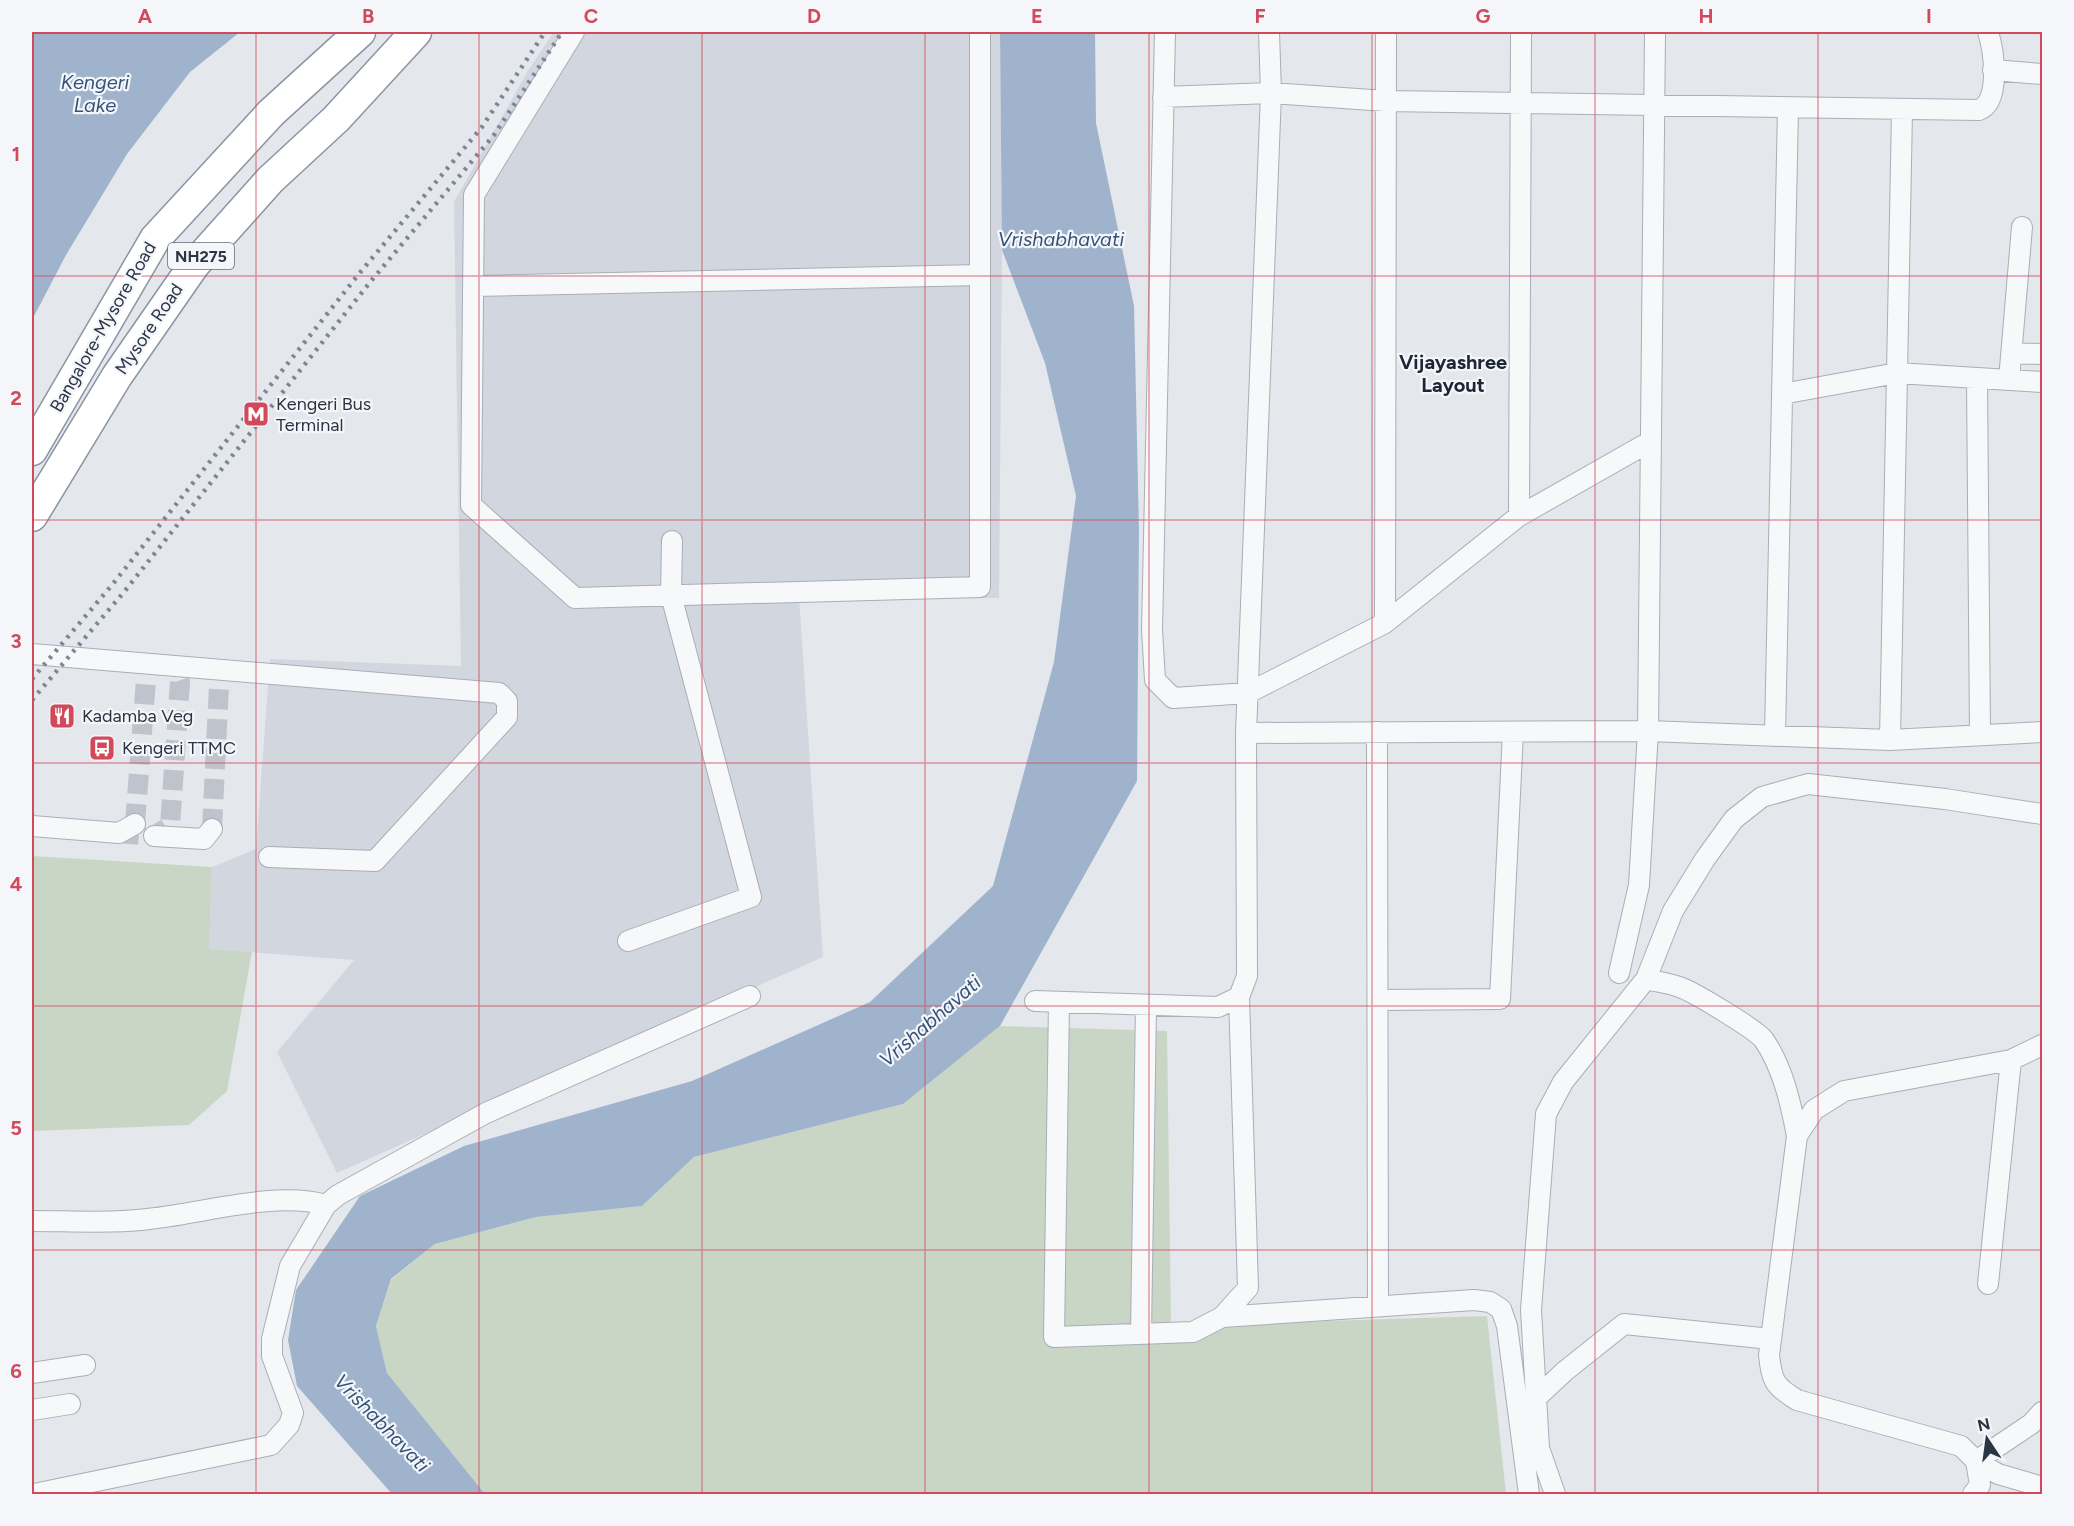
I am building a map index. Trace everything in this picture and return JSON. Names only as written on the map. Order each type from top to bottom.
[{"type":"highway","name":"Bangalore-Mysore Road","points":[[32,450],[155,239],[271,112],[360,32]]},
{"type":"highway","name":"Mysore Road","points":[[32,516],[117,376],[194,265],[270,180],[336,119],[416,32]]},
{"type":"street","points":[[574,32],[474,195],[471,504],[575,598],[980,587],[980,32]]},
{"type":"street","points":[[1165,32],[1152,618],[1155,680],[1173,698],[1248,693],[1385,623],[1519,516],[1651,441]]},
{"type":"street","points":[[1059,1002],[1054,1337],[1193,1332],[1222,1317],[1248,1288],[1239,997],[1247,976],[1246,733],[1271,93],[1269,32]]},
{"type":"street","points":[[1385,623],[1386,32]]},
{"type":"street","points":[[1519,516],[1521,32]]},
{"type":"street","points":[[1619,973],[1639,885],[1648,731],[1655,32]]},
{"type":"street","points":[[1163,97],[1271,93],[1386,101],[1902,111],[1978,110],[1987,107],[1992,99],[1993,54],[1988,32]]},
{"type":"street","points":[[1993,70],[2043,74]]},
{"type":"street","points":[[1775,736],[1788,108]]},
{"type":"street","points":[[1890,740],[1902,111]]},
{"type":"street","points":[[2009,380],[2022,227]]},
{"type":"street","points":[[474,286],[980,275]]},
{"type":"street","points":[[2012,353],[2043,354]]},
{"type":"street","points":[[1782,394],[1897,373],[2043,382]]},
{"type":"street","points":[[1977,378],[1980,735]]},
{"type":"street","points":[[628,941],[751,897],[671,595],[672,541]]},
{"type":"street","points":[[32,654],[143,671],[499,693],[507,701],[507,717],[375,861],[269,857]]},
{"type":"street","points":[[1246,733],[1648,731],[1890,740],[2043,732]]},
{"type":"street","points":[[1377,732],[1378,1306]]},
{"type":"street","points":[[1378,1000],[1500,999],[1513,732]]},
{"type":"street","points":[[1555,1494],[1539,1448],[1534,1400],[1531,1310],[1546,1114],[1563,1082],[1646,979],[1673,911],[1705,859],[1734,819],[1762,797],[1808,784],[1922,796],[2043,814]]},
{"type":"street","points":[[32,826],[119,833],[135,824]]},
{"type":"street","points":[[154,836],[204,839],[212,829]]},
{"type":"street","points":[[1646,979],[1682,988],[1737,1019],[1763,1038],[1777,1064],[1791,1103],[1797,1136],[1771,1339],[1770,1364],[1777,1388],[1797,1400],[1961,1446],[1976,1461],[1998,1474],[2038,1489]]},
{"type":"street","points":[[34,1494],[271,1445],[281,1436],[293,1413],[272,1356],[272,1339],[290,1266],[326,1205],[338,1195],[486,1113],[750,996]]},
{"type":"street","points":[[1035,1001],[1218,1007],[1239,997]]},
{"type":"street","points":[[1141,1334],[1146,1005]]},
{"type":"street","points":[[1797,1136],[1814,1110],[1844,1091],[2011,1060],[2043,1045]]},
{"type":"street","points":[[1988,1284],[2011,1060]]},
{"type":"street","points":[[32,1221],[156,1218],[207,1209],[290,1200],[310,1200],[326,1205]]},
{"type":"street","points":[[1222,1317],[1474,1300],[1490,1302],[1501,1309],[1507,1326],[1530,1494]]},
{"type":"street","points":[[1534,1400],[1564,1371],[1624,1324],[1771,1339]]},
{"type":"street","points":[[32,1373],[86,1365]]},
{"type":"street","points":[[32,1410],[70,1404]]},
{"type":"street","points":[[1976,1461],[2031,1424],[2043,1412]]},
{"type":"street","points":[[1973,1494],[1980,1485],[1976,1461]]},
{"type":"shaded area","points":[[554,32],[1000,32],[1002,250],[999,598],[799,597],[823,957],[337,1173],[277,1052],[354,960],[209,949],[212,867],[256,849],[270,659],[461,666],[454,202],[529,69]]},
{"type":"green space","points":[[32,856],[212,867],[209,949],[252,952],[227,1091],[189,1125],[32,1131]]},
{"type":"green space","points":[[1000,1026],[1167,1031],[1171,1326],[1487,1316],[1506,1494],[485,1494],[387,1373],[376,1326],[391,1280],[435,1244],[536,1217],[642,1206],[694,1157],[903,1104]]},
{"type":"water","name":"Kengeri Lake","points":[[32,32],[240,32],[190,72],[127,154],[66,255],[32,320]]},
{"type":"water","name":"Vrishabhavati","points":[[1000,32],[1095,32],[1096,123],[1134,306],[1139,530],[1137,781],[1000,1026],[903,1104],[694,1157],[642,1206],[536,1217],[435,1244],[391,1279],[376,1326],[387,1373],[485,1494],[392,1494],[297,1386],[288,1340],[296,1290],[360,1196],[464,1146],[692,1081],[870,1002],[993,886],[1054,662],[1076,496],[1045,363],[1002,250]]},
{"type":"tunnel","points":[[119,833],[154,836],[170,826],[180,682],[175,666]]},
{"type":"tunnel","points":[[135,824],[146,679]]},
{"type":"tunnel","points":[[212,829],[219,685]]},
{"type":"railway","points":[[32,679],[112,585],[358,275],[482,127],[545,32]]},
{"type":"railway","points":[[32,700],[124,592],[371,281],[494,135],[562,32]]},
{"type":"place","name":"Kengeri Bus Terminal","points":[[256,414]]},
{"type":"place","name":"Kadamba Veg","points":[[62,716]]},
{"type":"place","name":"Kengeri TTMC","points":[[102,748]]},
{"type":"district","name":"Vijayashree Layout","points":[[1453,374]]}]
